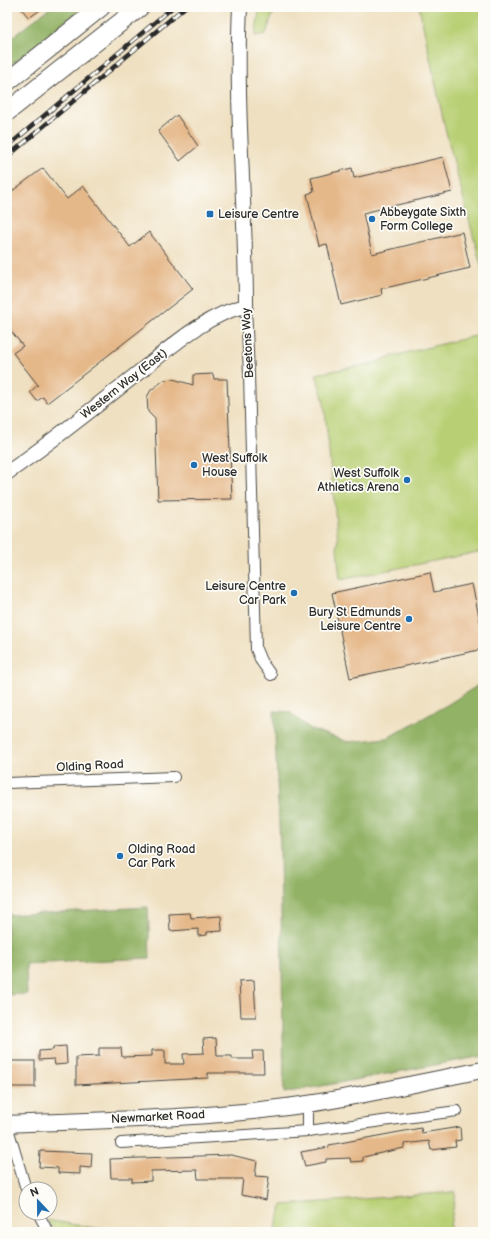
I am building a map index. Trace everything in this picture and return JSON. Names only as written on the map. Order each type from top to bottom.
[{"type":"highway","points":[[7,82],[101,7]]},
{"type":"highway","points":[[7,112],[140,7]]},
{"type":"main road","name":"Newmarket Road","points":[[7,1124],[172,1117],[248,1111],[308,1104],[483,1070]]},
{"type":"street","name":"Beetons Way","points":[[240,7],[238,50],[249,374],[256,649],[261,660],[272,675]]},
{"type":"street","name":"Western Way (East)","points":[[7,473],[178,342],[216,316],[232,309],[246,306]]},
{"type":"street","name":"Olding Road","points":[[7,783],[174,776]]},
{"type":"street","points":[[308,1104],[308,1131]]},
{"type":"street","name":"Newmarket Road","points":[[121,1143],[308,1131],[457,1111]]},
{"type":"street","points":[[7,1124],[24,1181]]},
{"type":"street","points":[[42,1221],[48,1232]]},
{"type":"green space","points":[[51,7],[84,7],[7,68],[7,41]]},
{"type":"green space","points":[[260,7],[275,7],[266,34],[255,36]]},
{"type":"green space","points":[[419,7],[483,7],[483,273],[445,128]]},
{"type":"green space","name":"West Suffolk Athletics Arena","points":[[483,334],[483,551],[340,580],[337,547],[338,541],[324,402],[316,374],[374,363],[389,357]]},
{"type":"green space","points":[[483,682],[483,1056],[284,1093],[280,849],[274,711],[290,712],[308,728],[348,742],[387,738],[447,705]]},
{"type":"green space","points":[[148,907],[150,958],[26,964],[27,994],[7,995],[7,915]]},
{"type":"green space","points":[[456,1192],[449,1232],[274,1232],[282,1205]]},
{"type":"green space","points":[[48,1221],[118,1232],[57,1232]]},
{"type":"building","points":[[20,7],[44,7],[29,18]]},
{"type":"building","points":[[177,115],[198,146],[180,161],[158,131]]},
{"type":"building","points":[[443,157],[452,192],[363,213],[372,254],[462,232],[470,268],[381,289],[382,295],[341,305],[327,244],[319,246],[307,194],[314,192],[311,178],[352,168],[354,178]]},
{"type":"building","points":[[43,168],[67,199],[83,186],[130,247],[149,232],[193,289],[47,403],[43,397],[37,401],[30,392],[38,385],[13,353],[23,346],[7,326],[7,195]]},
{"type":"building","name":"West Suffolk House","points":[[213,374],[214,379],[227,379],[232,499],[158,500],[155,419],[148,412],[147,397],[151,390],[164,380],[173,379],[193,385],[193,375]]},
{"type":"building","name":"Bury St Edmunds Leisure Centre","points":[[430,572],[434,592],[472,584],[483,635],[483,649],[350,678],[332,593]]},
{"type":"building","points":[[190,913],[191,918],[221,916],[222,931],[207,932],[207,935],[198,936],[198,929],[170,931],[169,914]]},
{"type":"building","points":[[254,980],[256,1017],[241,1017],[239,981]]},
{"type":"building","points":[[216,1038],[217,1056],[232,1056],[232,1059],[253,1059],[252,1051],[263,1051],[264,1073],[208,1073],[208,1078],[76,1085],[76,1057],[99,1056],[99,1048],[121,1048],[122,1057],[152,1056],[152,1050],[163,1050],[165,1051],[165,1064],[184,1064],[183,1054],[204,1053],[203,1039]]},
{"type":"building","points":[[66,1046],[67,1064],[55,1065],[54,1059],[39,1060],[39,1051],[53,1050],[53,1047]]},
{"type":"building","points":[[11,1061],[35,1061],[35,1087],[11,1087]]},
{"type":"building","points":[[460,1127],[461,1140],[455,1141],[456,1147],[431,1150],[429,1141],[404,1144],[404,1148],[363,1157],[363,1161],[351,1162],[350,1158],[326,1159],[326,1162],[305,1166],[301,1152],[329,1147],[329,1145],[421,1128],[422,1133]]},
{"type":"building","points":[[40,1151],[92,1153],[91,1168],[80,1167],[80,1174],[58,1173],[58,1168],[39,1167]]},
{"type":"building","points":[[231,1155],[257,1161],[255,1176],[269,1177],[266,1200],[241,1195],[243,1179],[198,1179],[197,1170],[151,1171],[151,1181],[132,1182],[132,1178],[111,1178],[110,1159]]},
{"type":"railway","points":[[7,147],[173,7]]},
{"type":"railway","points":[[7,157],[185,7]]},
{"type":"place","name":"Leisure Centre","points":[[210,214]]},
{"type":"place","name":"Abbeygate Sixth Form College","points":[[372,219]]},
{"type":"place","name":"West Suffolk House","points":[[194,465]]},
{"type":"place","name":"West Suffolk Athletics Arena","points":[[407,480]]},
{"type":"place","name":"Leisure Centre Car Park","points":[[294,593]]},
{"type":"place","name":"Bury St Edmunds Leisure Centre","points":[[409,619]]},
{"type":"place","name":"Olding Road Car Park","points":[[120,856]]}]
